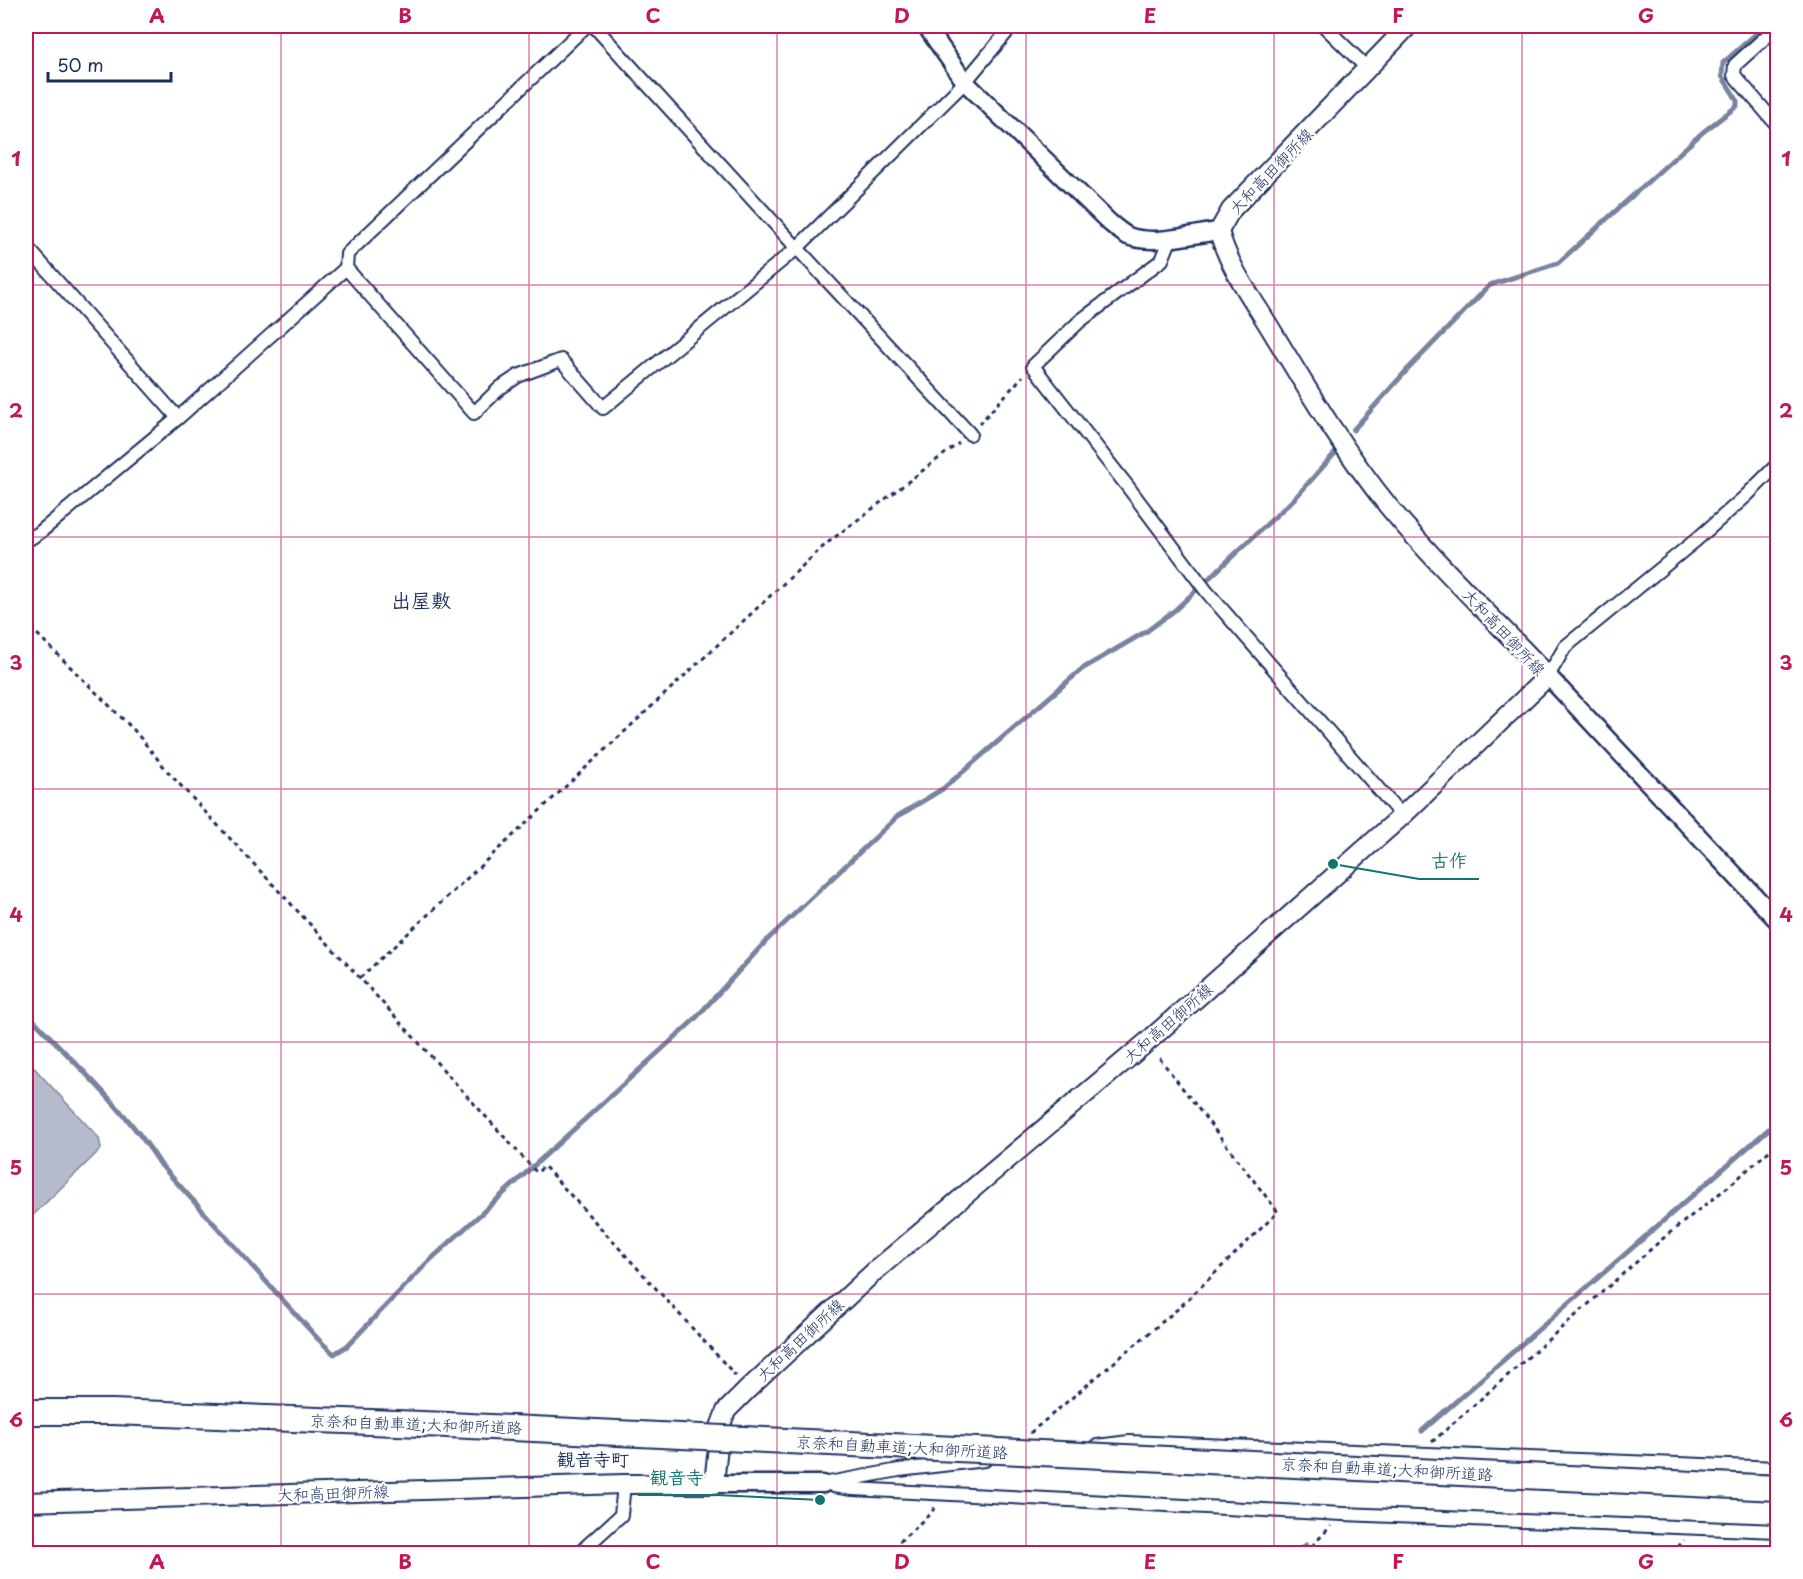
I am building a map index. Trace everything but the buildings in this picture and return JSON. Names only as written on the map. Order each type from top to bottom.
[{"type":"highway","name":"京奈和自動車道;大和御所道路","points":[[26,1412],[112,1412],[448,1425],[1778,1488]]},
{"type":"main road","name":"大和高田御所線","points":[[26,1502],[624,1484],[714,1484],[720,1427],[726,1411],[748,1389],[875,1271],[1147,1041],[1402,816],[1548,676],[1434,558],[1388,506],[1349,452],[1286,354],[1232,265],[1219,231],[1231,210],[1408,26]]},
{"type":"street","points":[[26,541],[39,533],[178,418],[346,268],[347,254],[586,26]]},
{"type":"street","points":[[594,26],[796,248],[970,434]]},
{"type":"street","points":[[926,26],[965,82],[1109,222],[1127,236],[1142,239],[1171,238],[1219,231]]},
{"type":"street","points":[[346,268],[474,413],[500,388],[518,376],[561,360],[603,408],[796,248],[965,82],[1012,26]]},
{"type":"street","points":[[1324,26],[1368,69]]},
{"type":"street","points":[[1778,26],[1735,65],[1734,75],[1778,126]]},
{"type":"street","points":[[1171,238],[1162,260],[1080,321],[1033,366],[1198,581],[1402,816]]},
{"type":"street","points":[[26,246],[178,418]]},
{"type":"street","points":[[1778,464],[1696,540],[1565,647],[1548,676],[1778,921]]},
{"type":"street","points":[[823,1484],[899,1470],[1129,1442],[1778,1468]]},
{"type":"street","points":[[578,1554],[621,1515],[624,1484]]},
{"type":"street","points":[[714,1484],[823,1484],[853,1489],[1343,1514],[1778,1531]]},
{"type":"path","points":[[360,978],[826,544],[970,434],[1033,366]]},
{"type":"path","points":[[26,620],[30,627],[134,730],[169,773],[537,1173],[544,1166],[748,1389]]},
{"type":"path","points":[[1026,1437],[1037,1425],[1180,1307],[1278,1212],[1147,1041]]},
{"type":"path","points":[[1426,1454],[1433,1439],[1658,1243],[1778,1143]]},
{"type":"path","points":[[886,1554],[931,1513],[942,1494]]},
{"type":"path","points":[[1314,1554],[1311,1547],[1343,1514]]},
{"type":"water","points":[[26,1059],[99,1138],[101,1149],[26,1222]]},
{"type":"waterway","points":[[1353,430],[1408,369],[1490,285],[1558,263],[1703,132],[1737,106],[1737,100],[1722,76],[1723,63],[1765,26]]},
{"type":"waterway","points":[[26,1012],[115,1105],[161,1165],[334,1354],[347,1346],[428,1262],[694,1020],[768,939],[898,816],[944,788],[1082,669],[1147,631],[1175,610],[1296,497],[1336,452]]},
{"type":"waterway","points":[[1422,1431],[1778,1121]]},
{"type":"waterway","points":[[1292,1554],[1306,1545]]},
{"type":"place","name":"古作","points":[[1333,864]]},
{"type":"place","name":"観音寺","points":[[820,1500]]},
{"type":"district","name":"出屋敷","points":[[421,601]]},
{"type":"district","name":"観音寺町","points":[[593,1460]]}]
